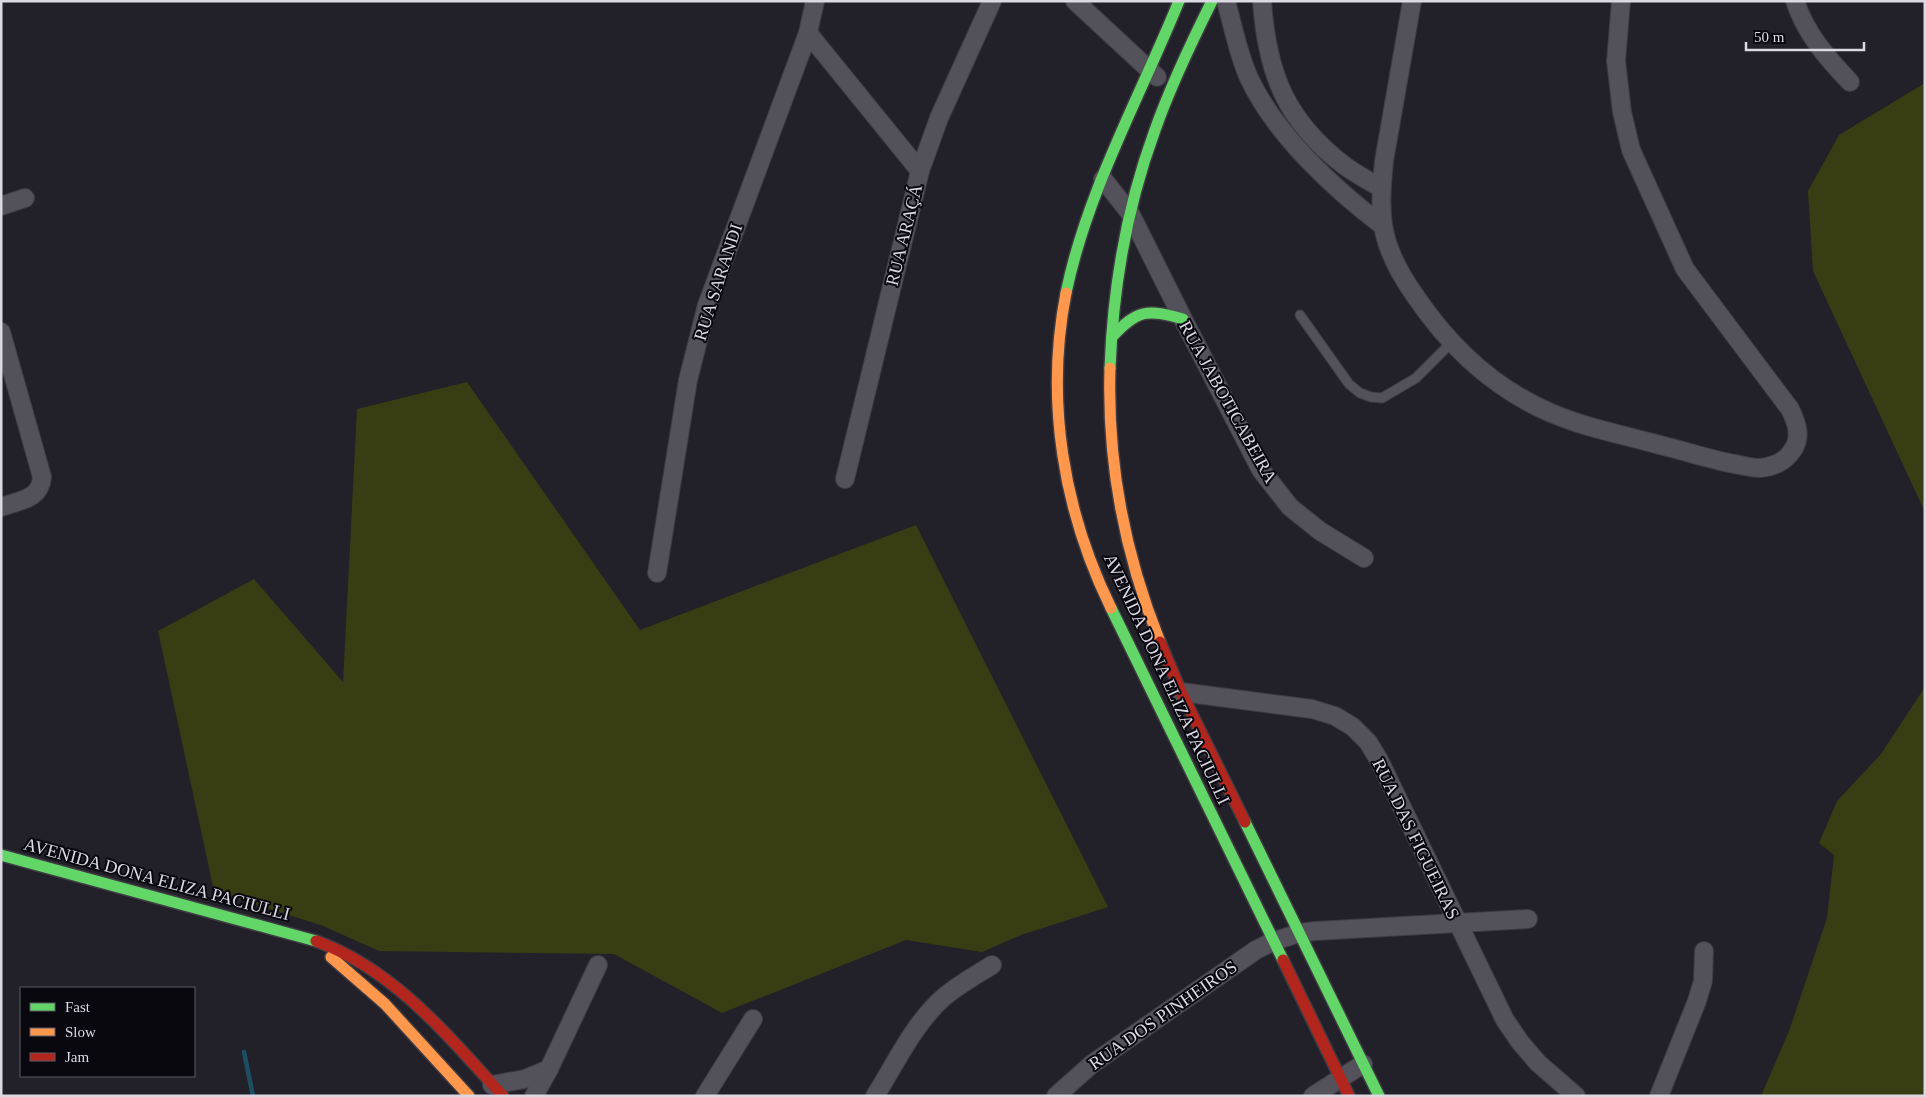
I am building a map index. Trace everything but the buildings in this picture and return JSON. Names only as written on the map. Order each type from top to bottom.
[{"type":"street","name":"RUA SARANDI","points":[[657,573],[688,380],[707,305],[808,33],[815,1]]},
{"type":"street","name":"RUA ARAÇÁ","points":[[844,479],[920,171],[938,118],[992,1]]},
{"type":"street","points":[[1075,1],[1171,88]]},
{"type":"street","name":"AVENIDA DONA ELIZA PACIULLI","points":[[1179,1],[1085,224],[1076,255],[1069,281],[1059,343],[1057,407],[1060,443],[1066,478],[1090,559],[1108,602],[1349,1096]]},
{"type":"street","name":"AVENIDA DONA ELIZA PACIULLI","points":[[1212,1],[1171,88],[1148,150],[1130,213],[1122,252],[1112,337],[1110,426],[1115,476],[1124,524],[1146,606],[1158,639],[1181,692],[1379,1096]]},
{"type":"street","points":[[1226,1],[1248,77],[1263,104],[1283,132],[1322,173],[1352,203],[1383,226]]},
{"type":"street","points":[[1262,1],[1269,57],[1281,92],[1297,119],[1322,146],[1346,166],[1381,188]]},
{"type":"street","points":[[1412,1],[1389,127],[1381,188],[1383,226],[1392,256],[1405,281],[1430,318],[1451,343],[1481,371],[1521,398],[1552,414],[1720,461],[1759,468],[1774,465],[1788,457],[1795,447],[1798,435],[1796,422],[1790,409],[1685,269],[1631,150],[1622,112],[1616,61],[1621,1]]},
{"type":"street","points":[[1795,1],[1800,17],[1814,40],[1827,58],[1850,82]]},
{"type":"street","points":[[808,33],[920,171]]},
{"type":"street","name":"RUA JABOTICABEIRA","points":[[1103,180],[1130,213],[1182,319],[1261,470],[1290,507],[1320,531],[1364,558]]},
{"type":"street","points":[[1,206],[25,198]]},
{"type":"street","points":[[1112,337],[1132,316],[1141,312],[1163,313],[1182,319]]},
{"type":"street","points":[[1,332],[5,356],[41,469],[42,486],[32,496],[1,507]]},
{"type":"street","name":"RUA DAS FIGUEIRAS","points":[[1181,692],[1312,709],[1334,716],[1353,727],[1368,742],[1379,760],[1505,1020],[1538,1063],[1576,1096]]},
{"type":"street","name":"AVENIDA DONA ELIZA PACIULLI","points":[[1,856],[303,936],[340,949],[379,972],[425,1010],[497,1090]]},
{"type":"street","name":"RUA DOS PINHEIROS","points":[[1056,1096],[1092,1064],[1238,961],[1274,941],[1300,933],[1528,918]]},
{"type":"street","name":"AVENIDA DONA ELIZA PACIULLI","points":[[303,936],[350,973],[385,1004],[469,1096]]},
{"type":"street","points":[[1659,1096],[1703,982],[1704,951]]},
{"type":"street","points":[[534,1096],[549,1069],[598,965]]},
{"type":"street","points":[[875,1096],[930,1011],[944,997],[992,965]]},
{"type":"street","points":[[706,1096],[754,1019]]},
{"type":"street","points":[[1313,1096],[1363,1064]]},
{"type":"street","points":[[497,1090],[549,1069]]},
{"type":"lane","points":[[1300,315],[1349,384],[1360,393],[1371,397],[1382,398],[1416,378],[1451,343]]},
{"type":"green space","points":[[1925,83],[1925,512],[1813,271],[1808,191],[1839,135]]},
{"type":"green space","points":[[467,382],[640,630],[916,525],[1108,907],[1021,935],[982,952],[906,940],[722,1013],[614,954],[379,951],[323,926],[214,891],[158,631],[254,579],[343,682],[357,409]]},
{"type":"green space","points":[[1925,687],[1925,1096],[1761,1096],[1789,1031],[1827,918],[1834,855],[1819,843],[1837,801],[1881,754]]},
{"type":"waterway","points":[[244,1052],[253,1096]]},
{"type":"traffic: fast","points":[[1066,293],[1075,255],[1101,181],[1179,1]]},
{"type":"traffic: fast","points":[[1110,368],[1114,307],[1123,247],[1145,159],[1168,97],[1212,1]]},
{"type":"traffic: fast","points":[[1112,337],[1136,316],[1152,313],[1183,319]]},
{"type":"traffic: fast","points":[[1111,608],[1283,960]]},
{"type":"traffic: fast","points":[[1245,822],[1379,1096]]},
{"type":"traffic: fast","points":[[1,855],[316,941]]},
{"type":"traffic: slow","points":[[1066,293],[1060,333],[1057,374],[1058,414],[1063,454],[1070,493],[1081,532],[1094,571],[1111,608]]},
{"type":"traffic: slow","points":[[1110,368],[1112,439],[1115,474],[1121,508],[1137,576],[1160,642]]},
{"type":"traffic: slow","points":[[331,957],[385,1004],[469,1096]]},
{"type":"traffic: jam","points":[[1160,642],[1181,692],[1245,822]]},
{"type":"traffic: jam","points":[[316,941],[371,969],[395,987],[440,1028],[503,1096]]},
{"type":"traffic: jam","points":[[1283,960],[1349,1096]]}]
